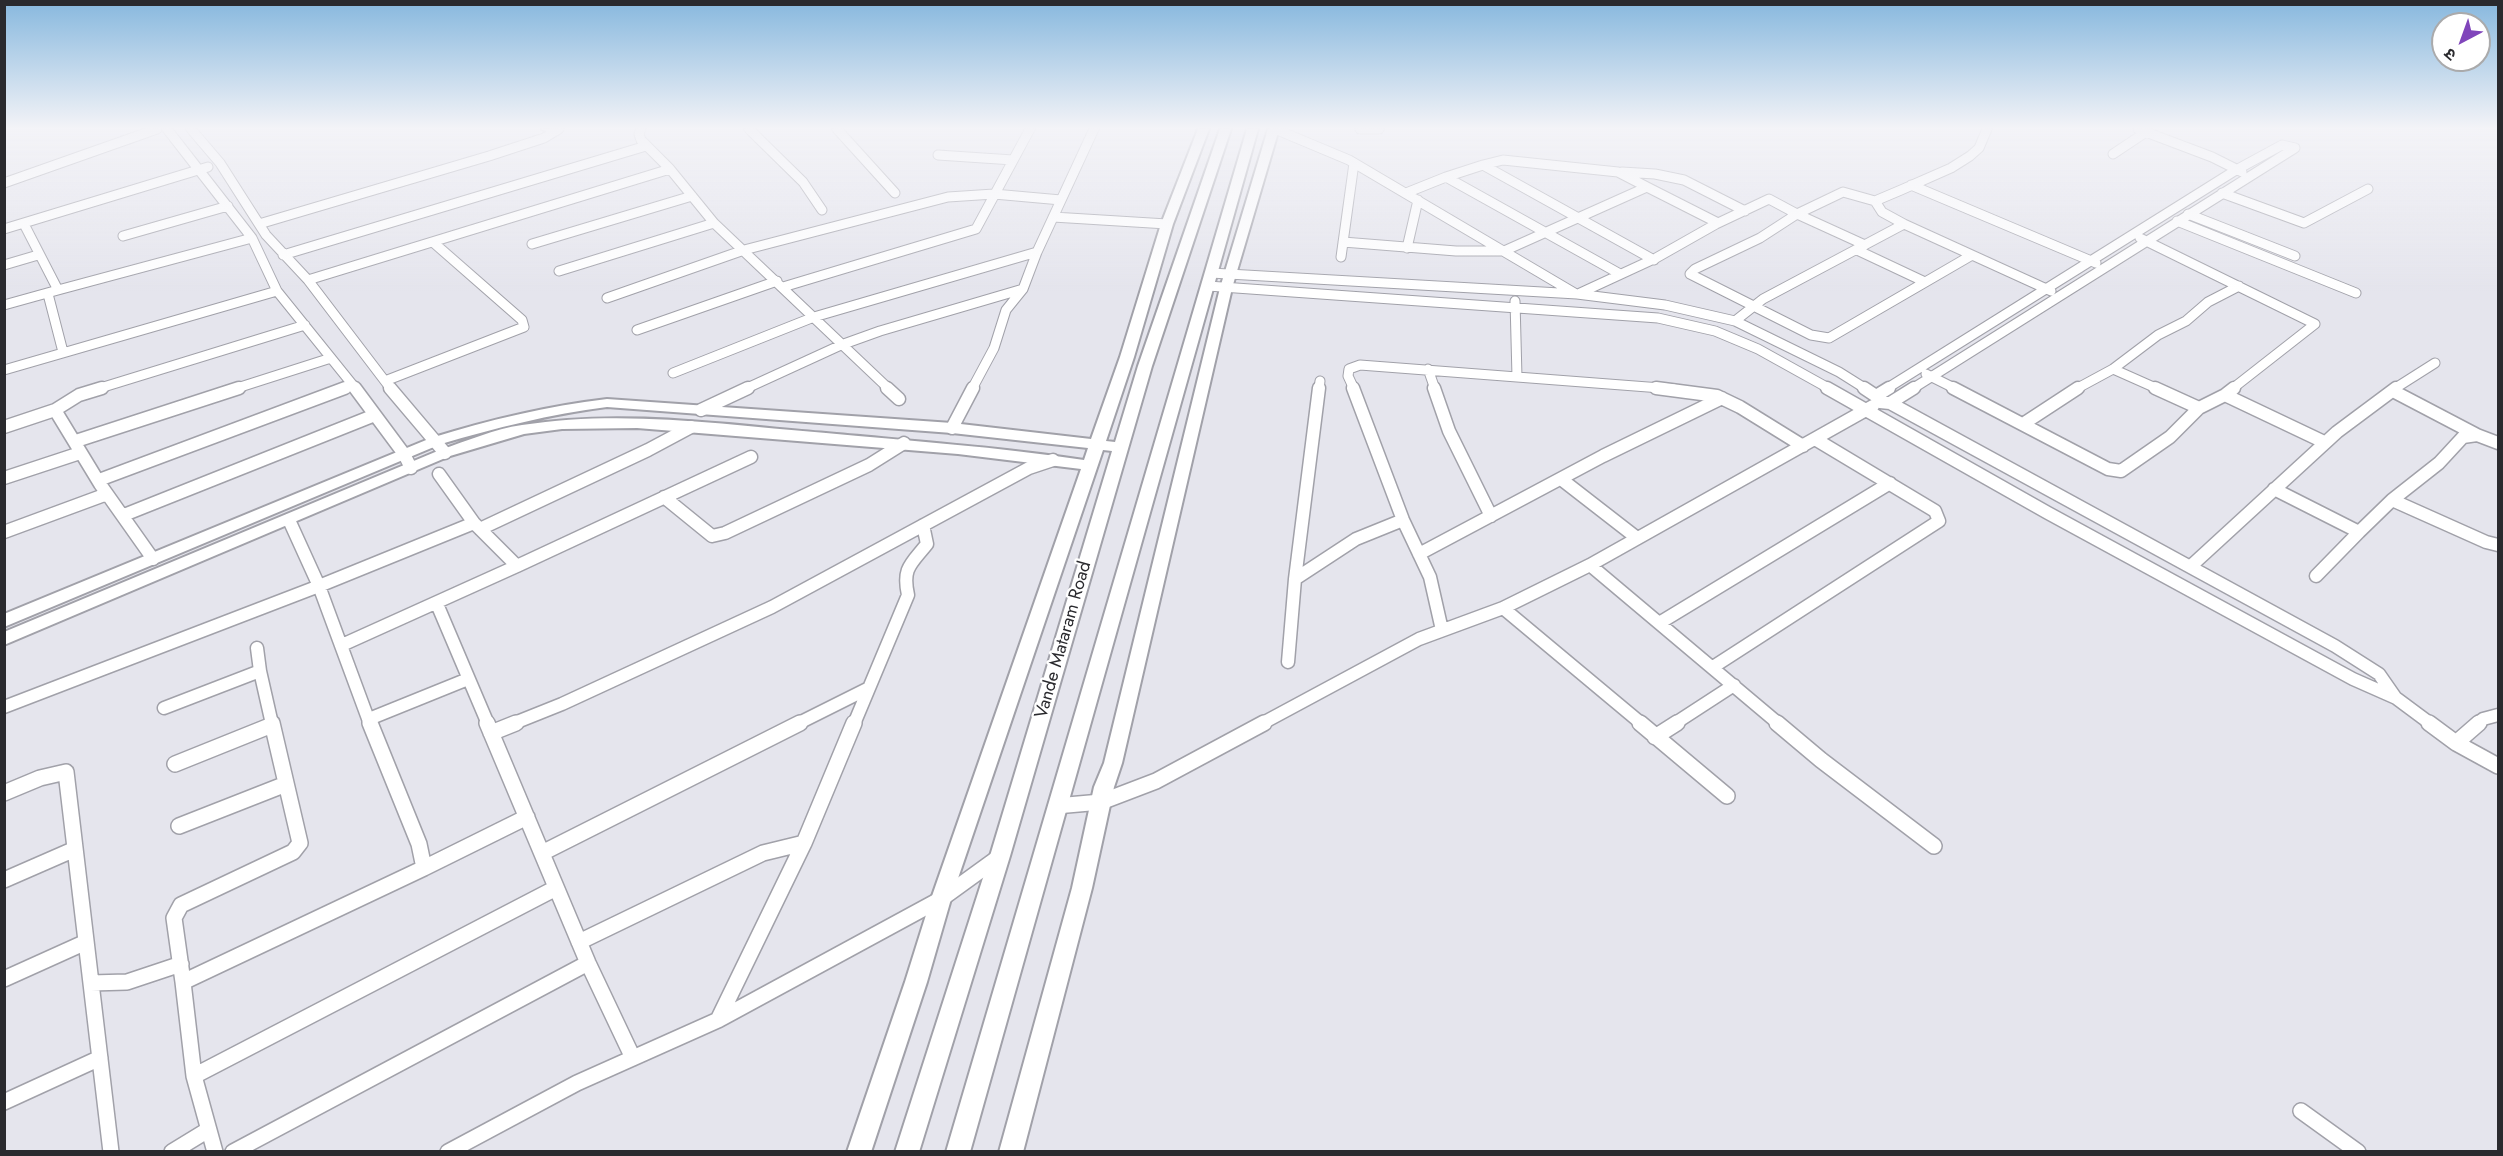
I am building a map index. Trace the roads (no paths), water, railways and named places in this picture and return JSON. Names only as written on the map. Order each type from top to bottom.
[{"type":"street","points":[[4,229],[158,183]]},
{"type":"street","points":[[210,183],[252,238],[277,291],[353,385],[407,461]]},
{"type":"street","points":[[232,183],[283,255],[308,280],[385,381],[441,447]]},
{"type":"street","points":[[259,224],[398,183]]},
{"type":"street","points":[[283,255],[523,183]]},
{"type":"street","points":[[308,280],[626,183]]},
{"type":"street","points":[[681,183],[714,223],[899,399]]},
{"type":"street","points":[[804,183],[822,210]]},
{"type":"street","points":[[886,183],[895,193]]},
{"type":"street","points":[[637,330],[780,284],[963,234],[976,228],[979,224],[1000,183]]},
{"type":"street","points":[[952,428],[994,348],[1006,310],[1023,290],[1037,252],[1069,183]]},
{"type":"street","points":[[860,1152],[941,899],[1127,357],[1167,224],[1183,183]]},
{"type":"street","name":"Vande Mataram Road","points":[[907,1152],[999,856],[1119,447],[1208,183]]},
{"type":"street","points":[[1011,1152],[1113,763],[1241,183]]},
{"type":"street","points":[[958,1152],[1056,806],[1219,280],[1254,183]]},
{"type":"street","points":[[1341,257],[1351,183]]},
{"type":"street","points":[[1389,183],[1577,294],[1625,316]]},
{"type":"street","points":[[1406,193],[1431,183]]},
{"type":"street","points":[[1457,183],[1620,274]]},
{"type":"street","points":[[1515,183],[1654,260]]},
{"type":"street","points":[[1639,183],[1718,223]]},
{"type":"street","points":[[1690,183],[1745,211]]},
{"type":"street","points":[[1916,183],[1875,201],[1843,192],[1797,214],[1760,238],[1690,274],[1810,335],[1829,338],[1972,255]]},
{"type":"street","points":[[1056,806],[1101,802],[1156,781],[1419,639],[1503,608],[1590,565],[1868,410],[1917,369],[2215,183]]},
{"type":"street","points":[[1882,400],[1931,377],[2238,183]]},
{"type":"street","points":[[1911,185],[2108,267]]},
{"type":"street","points":[[1343,242],[1456,251],[1504,251],[1543,231],[1647,187]]},
{"type":"street","points":[[2222,193],[2304,223],[2368,189]]},
{"type":"street","points":[[607,298],[744,250],[948,197],[994,194],[1061,200]]},
{"type":"street","points":[[532,244],[692,196]]},
{"type":"street","points":[[1577,294],[1654,260],[1718,223],[1769,199],[1925,282]]},
{"type":"street","points":[[1407,248],[1418,200]]},
{"type":"street","points":[[1875,201],[1881,212],[2059,296]]},
{"type":"street","points":[[123,236],[228,206]]},
{"type":"street","points":[[2188,214],[2295,256]]},
{"type":"street","points":[[1053,217],[1167,224]]},
{"type":"street","points":[[2177,221],[2356,293]]},
{"type":"street","points":[[559,271],[714,223]]},
{"type":"street","points":[[24,224],[53,292],[63,352]]},
{"type":"street","points":[[1735,321],[1754,305],[1905,224]]},
{"type":"street","points":[[1917,369],[2108,469],[2121,471],[2170,437],[2199,408],[2225,395],[2314,324],[2131,235]]},
{"type":"street","points":[[4,305],[252,238]]},
{"type":"street","points":[[385,381],[524,327],[522,320],[434,243]]},
{"type":"street","points":[[673,373],[814,317],[1037,252]]},
{"type":"street","points":[[4,265],[38,255]]},
{"type":"street","points":[[1219,280],[1577,294],[1665,305],[1735,321],[1839,372],[1882,400],[2335,646],[2379,674],[2396,698]]},
{"type":"street","points":[[1219,280],[1658,318],[1715,330],[1758,349],[2048,513],[2313,658],[2396,698],[2456,743],[2499,766]]},
{"type":"street","points":[[2023,424],[2088,382],[2113,369],[2158,335],[2186,321],[2208,302],[2239,286]]},
{"type":"street","points":[[701,410],[841,345],[880,331],[1023,290]]},
{"type":"street","points":[[4,370],[277,291]]},
{"type":"street","points":[[1514,291],[1517,377]]},
{"type":"street","points":[[4,427],[55,410],[79,394],[305,325]]},
{"type":"street","points":[[76,441],[331,358]]},
{"type":"street","points":[[2191,566],[2310,458],[2324,442],[2435,363]]},
{"type":"street","points":[[1442,630],[1430,577],[1403,520],[1367,420],[1348,376],[1349,369],[1360,365],[1428,369],[1681,390],[1722,398],[1803,446]]},
{"type":"street","points":[[1428,369],[1449,431],[1491,516]]},
{"type":"street","points":[[2113,369],[2199,408]]},
{"type":"street","points":[[1288,662],[1295,579],[1320,381]]},
{"type":"street","points":[[99,480],[353,385]]},
{"type":"street","points":[[2393,391],[2477,435],[2499,443]]},
{"type":"street","points":[[2225,395],[2324,442]]},
{"type":"street","points":[[1419,554],[1722,398]]},
{"type":"street","points":[[4,621],[153,559],[407,461],[507,419],[558,408],[607,403],[952,428],[1119,447]]},
{"type":"street","points":[[55,410],[76,441],[80,453],[153,559]]},
{"type":"street","points":[[124,515],[375,415]]},
{"type":"street","points":[[441,447],[520,430],[597,422],[904,443],[1089,466]]},
{"type":"street","points":[[4,707],[477,526],[619,464],[691,427]]},
{"type":"street","points":[[2316,576],[2392,500],[2439,463],[2463,437],[2477,435]]},
{"type":"street","points":[[1713,667],[1939,521],[1935,511],[1815,439]]},
{"type":"street","points":[[664,498],[712,536],[725,533],[859,470],[904,443]]},
{"type":"street","points":[[4,478],[80,453]]},
{"type":"street","points":[[342,645],[437,604],[751,457]]},
{"type":"street","points":[[491,733],[562,704],[772,606],[1029,468],[1053,460]]},
{"type":"street","points":[[4,639],[289,520],[407,461]]},
{"type":"street","points":[[439,474],[477,526],[517,566]]},
{"type":"street","points":[[1561,479],[1637,538]]},
{"type":"street","points":[[1661,622],[1890,483]]},
{"type":"street","points":[[2274,489],[2359,532]]},
{"type":"street","points":[[4,532],[107,494]]},
{"type":"street","points":[[2392,500],[2486,542],[2499,545]]},
{"type":"street","points":[[289,520],[319,586],[342,645],[419,844],[424,868]]},
{"type":"street","points":[[1295,579],[1356,539],[1403,520]]},
{"type":"street","points":[[718,1020],[804,843],[908,595],[904,578],[907,568],[927,544],[923,525]]},
{"type":"street","points":[[1590,565],[1661,622],[1821,760],[1934,846]]},
{"type":"street","points":[[437,604],[588,963],[633,1058]]},
{"type":"street","points":[[1503,608],[1726,796]]},
{"type":"street","points":[[215,1152],[194,1076],[174,918],[181,905],[292,852],[300,843],[260,671],[257,648]]},
{"type":"street","points":[[164,708],[260,671]]},
{"type":"street","points":[[369,719],[468,679]]},
{"type":"street","points":[[1655,737],[1734,685]]},
{"type":"street","points":[[542,853],[869,688]]},
{"type":"street","points":[[2456,743],[2482,720],[2499,715]]},
{"type":"street","points":[[175,764],[272,725]]},
{"type":"street","points":[[4,793],[40,778],[66,772],[111,1152]]},
{"type":"street","points":[[179,826],[286,784]]},
{"type":"street","points":[[183,982],[526,817]]},
{"type":"street","points":[[579,942],[763,853],[804,843]]},
{"type":"street","points":[[4,880],[75,849]]},
{"type":"street","points":[[448,1152],[578,1083],[718,1020],[941,899],[999,856]]},
{"type":"street","points":[[194,1076],[556,888]]},
{"type":"street","points":[[4,979],[86,942]]},
{"type":"street","points":[[233,1152],[588,963]]},
{"type":"street","points":[[91,983],[111,985],[136,982],[181,964]]},
{"type":"street","points":[[4,1102],[100,1058]]},
{"type":"street","points":[[2301,1111],[2358,1152]]},
{"type":"street","points":[[172,1152],[208,1130]]}]
